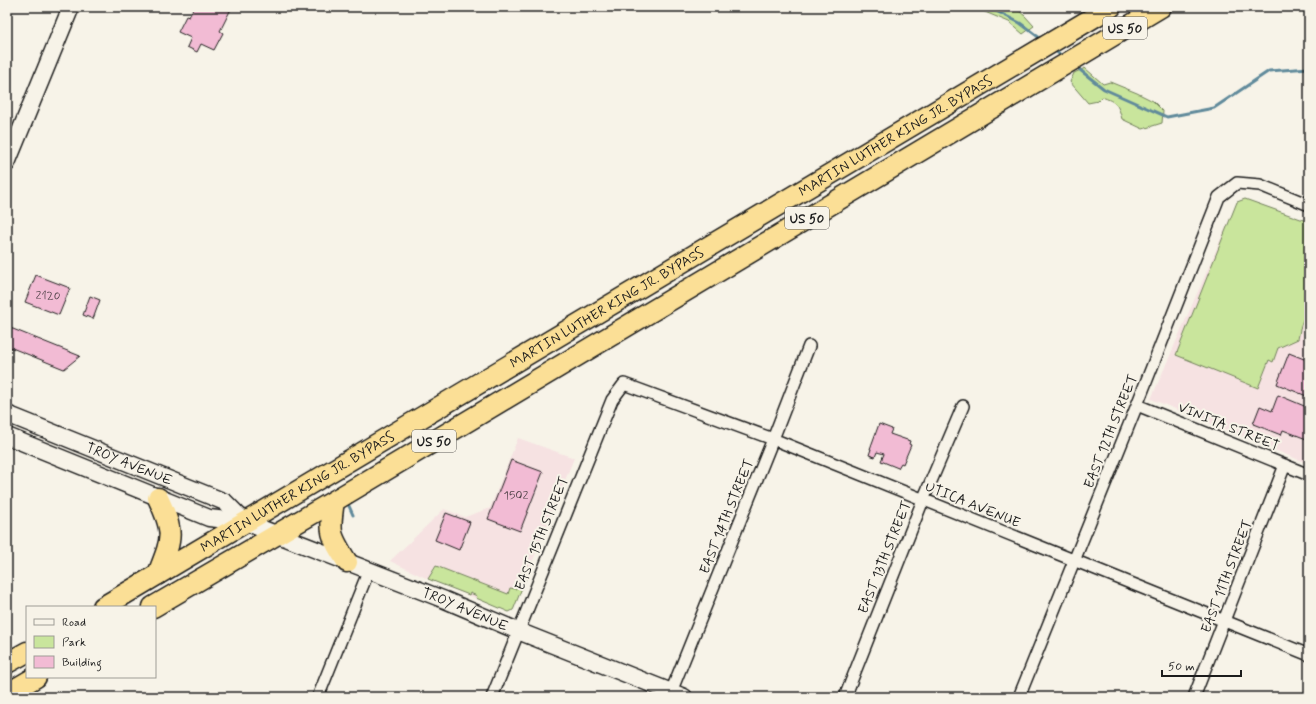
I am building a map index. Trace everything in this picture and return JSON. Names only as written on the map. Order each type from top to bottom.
[{"type":"highway","name":"MARTIN LUTHER KING JR. BYPASS","points":[[105,606],[1111,7]]},
{"type":"highway","name":"MARTIN LUTHER KING JR. BYPASS","points":[[155,606],[334,501],[1161,7]]},
{"type":"highway","points":[[158,498],[167,518],[170,532],[170,545],[158,574]]},
{"type":"highway","points":[[334,501],[330,528],[334,541],[347,562]]},
{"type":"highway","points":[[7,663],[26,653]]},
{"type":"highway","points":[[7,694],[34,678]]},
{"type":"street","points":[[7,163],[71,7]]},
{"type":"street","name":"EAST 12TH STREET","points":[[1020,697],[1219,197],[1237,182],[1260,185],[1309,205]]},
{"type":"street","name":"EAST 14TH STREET","points":[[675,695],[809,346]]},
{"type":"street","name":"UTICA AVENUE","points":[[624,384],[773,440],[1225,620],[1309,655]]},
{"type":"street","name":"EAST 15TH STREET","points":[[492,697],[612,400],[624,384]]},
{"type":"street","name":"VINITA STREET","points":[[1137,405],[1309,474]]},
{"type":"street","name":"EAST 13TH STREET","points":[[845,697],[923,500],[964,406]]},
{"type":"street","name":"TROY AVENUE","points":[[7,414],[225,502],[245,522]]},
{"type":"street","name":"TROY AVENUE","points":[[7,436],[209,518],[245,522],[369,570],[675,695]]},
{"type":"street","name":"EAST 11TH STREET","points":[[1194,697],[1285,465]]},
{"type":"street","points":[[318,697],[369,570]]},
{"type":"shaded area","points":[[1245,199],[1309,222],[1309,464],[1151,399],[1237,202]]},
{"type":"shaded area","points":[[518,438],[574,458],[513,610],[509,612],[428,579],[390,561],[444,509],[465,517],[490,508]]},
{"type":"green space","points":[[973,7],[1014,7],[1034,26],[1023,34],[1009,22]]},
{"type":"green space","points":[[1085,68],[1103,84],[1110,82],[1153,101],[1163,111],[1162,123],[1143,129],[1122,119],[1118,107],[1110,100],[1102,97],[1098,101],[1088,103],[1070,82],[1074,73]]},
{"type":"green space","points":[[1245,199],[1309,222],[1309,305],[1301,325],[1298,339],[1278,348],[1273,362],[1269,360],[1258,388],[1176,355],[1237,202]]},
{"type":"green space","points":[[526,563],[529,570],[514,608],[509,612],[476,598],[477,596],[470,593],[469,595],[428,579],[436,566],[508,594],[510,588],[516,589]]},
{"type":"building","points":[[194,7],[233,7],[220,31],[223,33],[214,50],[201,44],[197,52],[187,47],[191,38],[178,32],[186,16],[189,17]]},
{"type":"building","points":[[36,275],[70,288],[59,315],[25,302]]},
{"type":"building","points":[[90,296],[100,300],[93,319],[83,315]]},
{"type":"building","points":[[8,327],[80,356],[64,369],[7,346]]},
{"type":"building","points":[[1289,353],[1309,361],[1309,397],[1277,384]]},
{"type":"building","points":[[1278,395],[1309,408],[1309,440],[1283,430],[1281,435],[1253,424],[1260,406],[1272,411]]},
{"type":"building","points":[[879,424],[892,429],[890,434],[910,441],[909,444],[911,445],[903,464],[901,463],[898,468],[881,461],[884,454],[877,452],[875,457],[869,455]]},
{"type":"building","points":[[511,460],[543,472],[520,531],[488,519]]},
{"type":"building","points":[[446,513],[470,522],[459,550],[435,540]]},
{"type":"waterway","points":[[988,7],[1020,23],[1041,39]]},
{"type":"waterway","points":[[1053,49],[1063,57]]},
{"type":"waterway","points":[[1075,66],[1104,89],[1167,117],[1214,108],[1269,71],[1309,68]]},
{"type":"waterway","points":[[349,506],[353,515]]}]
